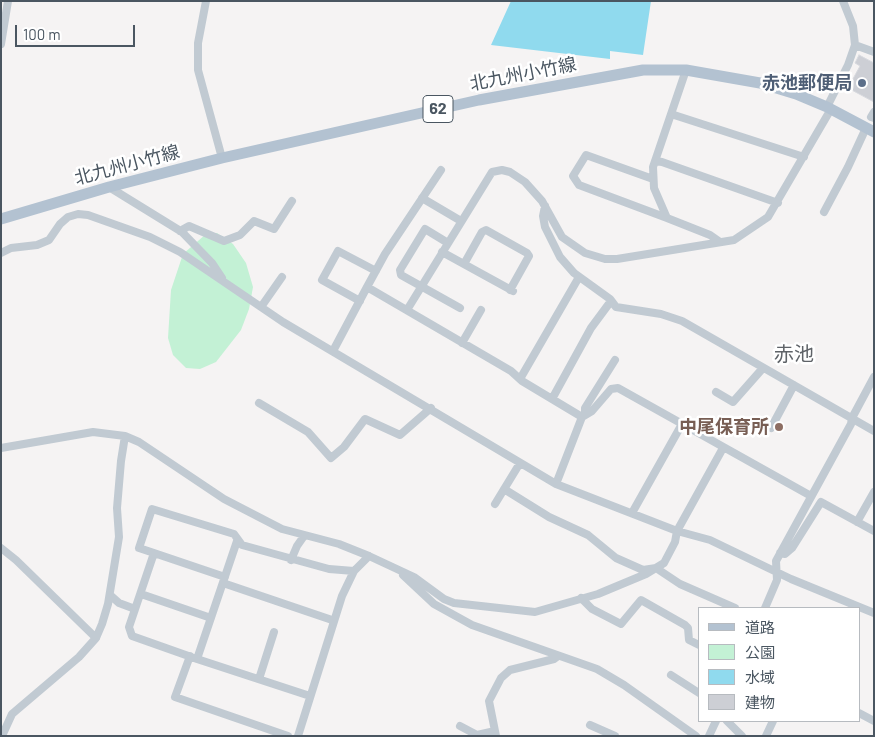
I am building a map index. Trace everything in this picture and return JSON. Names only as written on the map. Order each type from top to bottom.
[{"type":"main road","name":"北九州小竹線","points":[[1,219],[109,187],[222,158],[479,100],[611,74],[650,69],[686,70],[760,83],[796,94],[829,108],[870,130]]},
{"type":"street","points":[[1,44],[8,1]]},
{"type":"street","points":[[206,1],[198,43],[198,70],[222,158]]},
{"type":"street","points":[[406,310],[492,172],[510,172],[525,182],[535,190],[562,237],[585,253],[605,259],[617,259],[734,240],[747,233],[768,217],[778,203],[829,108],[848,65],[855,45],[853,26],[842,1]]},
{"type":"street","points":[[855,45],[874,52]]},
{"type":"street","points":[[667,218],[659,202],[653,179],[655,162],[686,70]]},
{"type":"street","points":[[874,112],[871,117],[874,118]]},
{"type":"street","points":[[671,114],[804,157]]},
{"type":"street","points":[[824,212],[870,130]]},
{"type":"street","points":[[653,179],[586,155],[573,176],[579,185],[710,234],[720,242]]},
{"type":"street","points":[[655,162],[662,162],[778,203]]},
{"type":"street","points":[[333,351],[376,271],[441,170]]},
{"type":"street","points":[[109,187],[180,231],[212,263],[225,282]]},
{"type":"street","points":[[422,198],[461,221]]},
{"type":"street","points":[[180,231],[189,226],[224,241],[240,235],[254,221],[274,229],[292,200]]},
{"type":"street","points":[[545,206],[543,216],[545,228],[552,245],[579,277],[611,301],[616,307],[661,314],[682,321],[874,431]]},
{"type":"street","points":[[1,253],[10,248],[37,245],[49,240],[60,224],[68,217],[83,214],[150,237],[180,252],[261,307],[556,484],[678,531],[710,540],[874,613]]},
{"type":"street","points":[[448,243],[425,229],[400,270],[402,275],[460,308]]},
{"type":"street","points":[[442,252],[512,291],[529,256],[486,230],[482,232],[464,264]]},
{"type":"street","points":[[360,302],[322,280],[338,251],[376,271]]},
{"type":"street","points":[[261,307],[282,277]]},
{"type":"street","points":[[520,379],[579,277]]},
{"type":"street","points":[[368,288],[583,416]]},
{"type":"street","points":[[552,399],[591,328],[611,301]]},
{"type":"street","points":[[462,343],[481,310]]},
{"type":"street","points":[[556,484],[585,408],[615,360]]},
{"type":"street","points":[[716,392],[733,402],[763,368]]},
{"type":"street","points":[[765,607],[777,580],[776,561],[851,424],[852,418],[874,377]]},
{"type":"street","points":[[771,428],[794,385]]},
{"type":"street","points":[[583,416],[592,411],[611,390],[618,388],[811,496]]},
{"type":"street","points":[[259,403],[308,432],[331,458],[344,448],[365,420],[400,435],[431,408]]},
{"type":"street","points":[[632,513],[682,424]]},
{"type":"street","points":[[1,448],[93,432],[125,436],[139,442],[224,499],[282,529],[339,544],[369,556],[414,577],[444,599],[454,603],[534,612],[598,594],[664,563],[675,542],[678,531],[723,448]]},
{"type":"street","points":[[2,736],[12,714],[79,657],[96,638],[110,595],[119,537],[117,508],[120,461],[125,436]]},
{"type":"street","points":[[495,504],[520,464]]},
{"type":"street","points":[[504,489],[549,517],[588,535],[616,558],[643,570],[656,568],[680,584],[733,607]]},
{"type":"street","points":[[857,522],[874,492]]},
{"type":"street","points":[[780,553],[785,554],[792,548],[821,502],[874,531]]},
{"type":"street","points":[[332,620],[139,548],[152,509],[234,534],[237,541],[242,545],[329,569],[354,571]]},
{"type":"street","points":[[291,560],[304,536]]},
{"type":"street","points":[[237,541],[211,618],[176,698],[288,736]]},
{"type":"street","points":[[1,548],[16,560],[96,638]]},
{"type":"street","points":[[154,554],[129,628],[132,636],[310,696]]},
{"type":"street","points":[[298,736],[332,620],[354,571],[369,556]]},
{"type":"street","points":[[398,570],[434,604],[472,626],[597,669],[624,685],[696,736]]},
{"type":"street","points":[[141,594],[211,618]]},
{"type":"street","points":[[110,595],[119,603],[135,609]]},
{"type":"street","points":[[581,598],[592,609],[621,624],[641,600],[685,625],[688,628],[689,640],[698,644]]},
{"type":"street","points":[[259,679],[274,632]]},
{"type":"street","points":[[460,726],[477,735],[496,733],[489,701],[501,678],[510,670],[554,659],[558,656]]},
{"type":"street","points":[[671,675],[698,692]]},
{"type":"street","points":[[860,714],[874,721]]},
{"type":"street","points":[[709,736],[716,722]]},
{"type":"street","points":[[728,722],[742,736]]},
{"type":"street","points":[[766,736],[773,722]]},
{"type":"street","points":[[590,725],[615,736]]},
{"type":"green space","points":[[217,233],[233,244],[246,263],[253,287],[249,309],[241,330],[216,362],[200,369],[186,368],[173,355],[168,338],[171,290],[183,254],[206,234]]},
{"type":"water","points":[[511,1],[651,1],[643,55],[610,51],[610,59],[491,45]]},
{"type":"building","name":"赤池郵便局","points":[[859,55],[874,63],[874,102],[848,88],[860,66],[855,63]]},
{"type":"place","name":"赤池郵便局","points":[[862,83]]},
{"type":"place","name":"中尾保育所","points":[[779,427]]},
{"type":"district","name":"赤池","points":[[794,354]]}]
